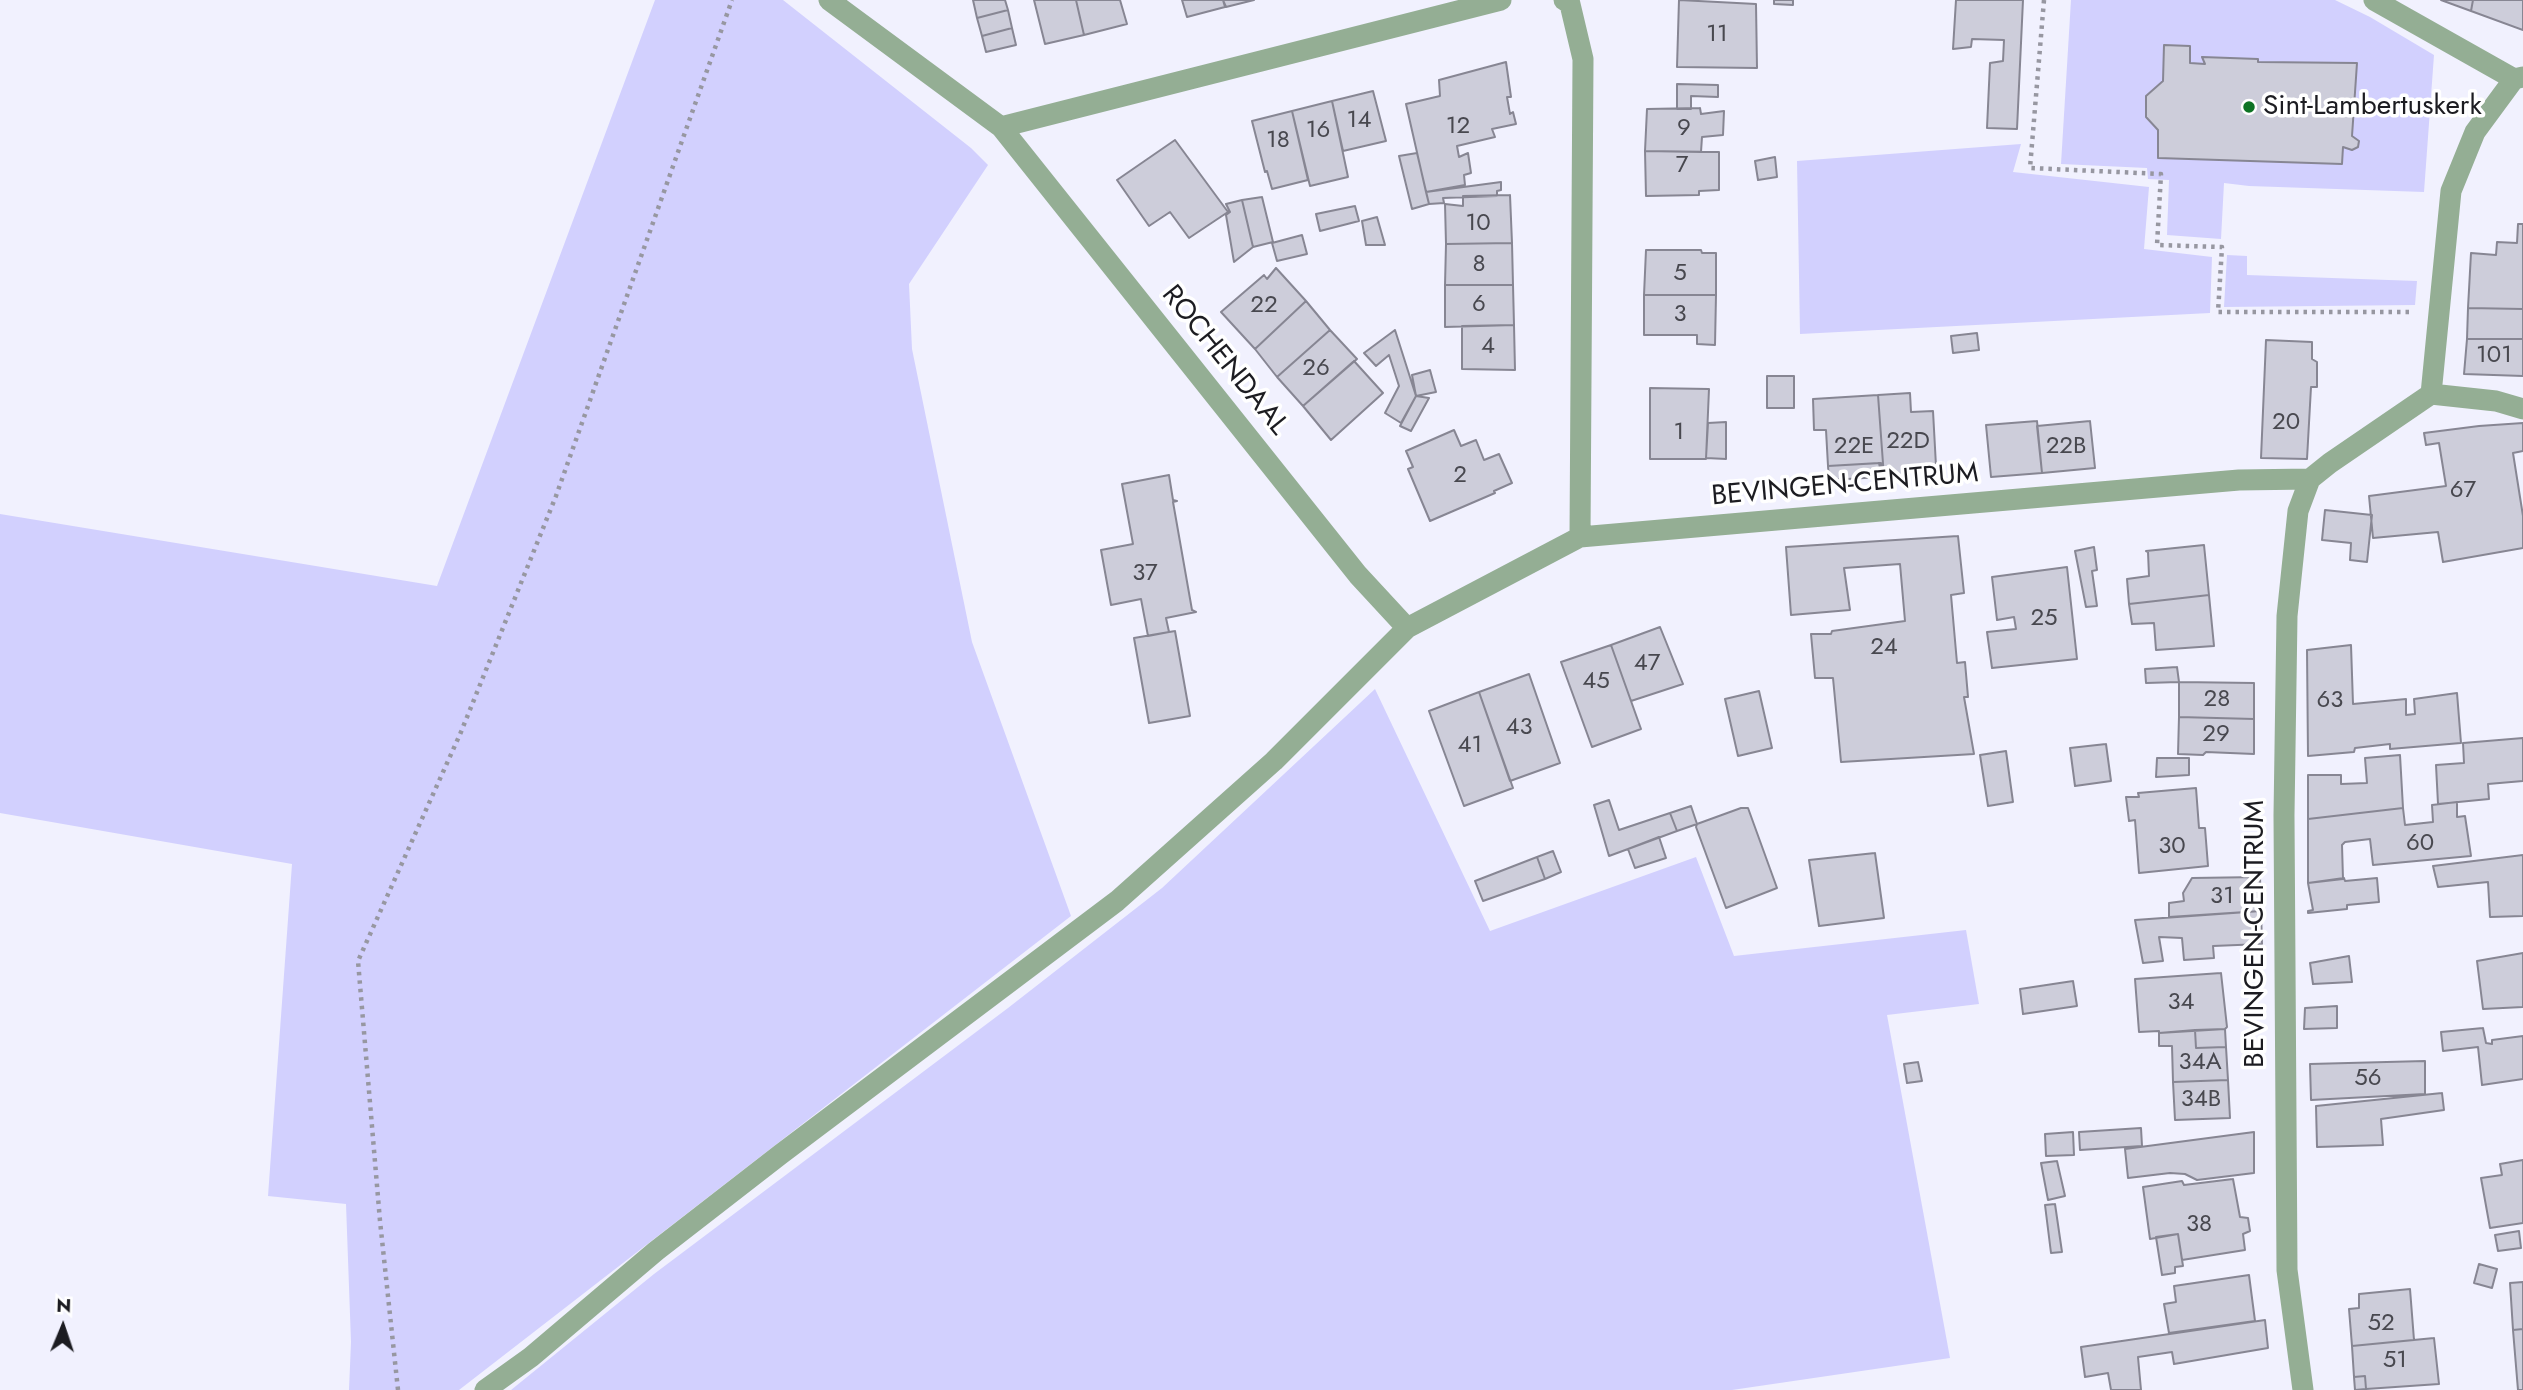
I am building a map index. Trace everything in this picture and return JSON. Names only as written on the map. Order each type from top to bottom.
[{"type":"street","name":"ROCHENDAAL","points":[[829,0],[1001,127],[1358,575],[1407,628]]},
{"type":"street","points":[[1001,127],[1501,0]]},
{"type":"street","points":[[1564,0],[1569,0],[1583,59],[1580,537]]},
{"type":"street","points":[[2374,0],[2519,78],[2475,132],[2451,191],[2431,394]]},
{"type":"street","points":[[2310,479],[2431,394],[2496,401],[2523,410]]},
{"type":"street","name":"BEVINGEN-CENTRUM","points":[[485,1390],[531,1357],[656,1251],[739,1186],[1117,901],[1274,761],[1407,628],[1580,537],[2239,480],[2310,479],[2298,511],[2287,616],[2284,815],[2287,1270],[2303,1390]]},
{"type":"path","points":[[398,1390],[380,1221],[358,961],[461,732],[556,496],[732,0]]},
{"type":"path","points":[[2044,0],[2030,168],[2161,174],[2157,245],[2222,247],[2218,312],[2440,310]]},
{"type":"shaded area","points":[[655,0],[783,0],[971,148],[988,165],[909,284],[912,349],[972,642],[1071,916],[459,1390],[349,1390],[351,1342],[346,1204],[268,1196],[292,864],[0,813],[0,514],[437,586]]},
{"type":"shaded area","points":[[2071,0],[2335,0],[2370,17],[2434,55],[2424,192],[2224,183],[2221,239],[2167,235],[2169,180],[2148,179],[2147,168],[2061,164]]},
{"type":"shaded area","points":[[2021,144],[2013,172],[2149,187],[2144,249],[2212,257],[2210,313],[1800,334],[1797,161]]},
{"type":"shaded area","points":[[2227,255],[2247,256],[2247,275],[2417,281],[2415,305],[2224,307]]},
{"type":"shaded area","points":[[1375,689],[1490,931],[1696,857],[1734,956],[1966,930],[1979,1004],[1887,1015],[1950,1358],[1732,1390],[511,1390],[654,1274],[1008,1008],[1162,888]]},
{"type":"building","points":[[973,0],[1005,0],[1008,10],[977,18]]},
{"type":"building","points":[[1034,0],[1076,0],[1084,35],[1045,44]]},
{"type":"building","points":[[1076,0],[1120,0],[1127,24],[1084,35]]},
{"type":"building","points":[[1182,0],[1223,0],[1225,7],[1187,17]]},
{"type":"building","points":[[1223,0],[1254,0],[1226,7]]},
{"type":"building","points":[[1679,0],[1756,4],[1757,68],[1677,67]]},
{"type":"building","points":[[1774,0],[1793,0],[1793,5],[1774,4]]},
{"type":"building","points":[[1956,0],[2023,0],[2017,129],[1987,128],[1990,63],[2003,61],[2004,40],[1972,39],[1971,47],[1953,49]]},
{"type":"building","points":[[2441,0],[2473,0],[2471,11]]},
{"type":"building","points":[[2473,0],[2523,0],[2523,30],[2471,11]]},
{"type":"building","points":[[1008,10],[1012,28],[982,36],[977,18]]},
{"type":"building","points":[[1012,28],[1016,45],[986,52],[982,36]]},
{"type":"building","name":"Sint-Lambertuskerk","points":[[2164,45],[2190,46],[2190,63],[2205,64],[2202,57],[2258,59],[2258,62],[2357,63],[2352,136],[2359,141],[2358,147],[2352,150],[2343,147],[2342,164],[2158,158],[2158,130],[2146,117],[2146,96],[2163,81]]},
{"type":"building","points":[[1506,62],[1511,97],[1507,97],[1510,114],[1513,112],[1516,124],[1492,129],[1495,137],[1457,146],[1459,157],[1468,153],[1471,173],[1464,175],[1465,185],[1426,192],[1406,104],[1440,96],[1439,80]]},
{"type":"building","points":[[1677,84],[1718,85],[1718,97],[1691,96],[1691,109],[1677,109]]},
{"type":"building","points":[[1373,91],[1386,141],[1343,151],[1332,101]]},
{"type":"building","points":[[1332,101],[1348,177],[1310,186],[1292,111]]},
{"type":"building","points":[[1700,108],[1701,114],[1724,111],[1723,135],[1702,137],[1701,152],[1645,151],[1647,109]]},
{"type":"building","points":[[1292,111],[1308,180],[1272,189],[1252,121]]},
{"type":"building","points":[[1175,140],[1228,212],[1189,238],[1170,212],[1149,226],[1117,180]]},
{"type":"building","points":[[1645,151],[1719,152],[1719,190],[1699,191],[1699,195],[1646,196]]},
{"type":"building","points":[[1417,153],[1429,204],[1412,209],[1399,156]]},
{"type":"building","points":[[1775,157],[1777,177],[1758,180],[1755,161]]},
{"type":"building","points":[[1501,182],[1501,190],[1497,191],[1497,196],[1443,198],[1444,203],[1429,204],[1426,192]]},
{"type":"building","points":[[1510,195],[1512,243],[1446,244],[1445,204],[1463,206],[1463,196]]},
{"type":"building","points":[[1262,197],[1273,242],[1253,247],[1242,200]]},
{"type":"building","points":[[1242,200],[1253,247],[1234,262],[1226,215],[1230,212],[1226,204]]},
{"type":"building","points":[[1355,206],[1359,221],[1320,231],[1316,214]]},
{"type":"building","points":[[1377,217],[1385,245],[1366,245],[1362,221]]},
{"type":"building","points":[[2518,224],[2523,224],[2523,309],[2468,308],[2471,253],[2496,255],[2497,242],[2517,243]]},
{"type":"building","points":[[1302,235],[1307,254],[1277,261],[1272,243]]},
{"type":"building","points":[[1512,243],[1513,285],[1445,285],[1446,244]]},
{"type":"building","points":[[1646,250],[1701,250],[1702,253],[1716,253],[1716,295],[1644,295]]},
{"type":"building","points":[[1276,268],[1306,301],[1255,349],[1221,312],[1264,275],[1267,279]]},
{"type":"building","points":[[1445,285],[1513,285],[1514,325],[1445,327]]},
{"type":"building","points":[[1644,295],[1716,295],[1715,345],[1697,344],[1697,335],[1644,335]]},
{"type":"building","points":[[1306,301],[1330,330],[1277,377],[1255,349]]},
{"type":"building","points":[[2468,308],[2523,309],[2523,339],[2467,339]]},
{"type":"building","points":[[1514,325],[1515,370],[1462,369],[1462,326]]},
{"type":"building","points":[[1330,330],[1357,359],[1303,406],[1277,377]]},
{"type":"building","points":[[1395,330],[1416,396],[1401,423],[1385,413],[1399,386],[1389,355],[1376,366],[1364,353]]},
{"type":"building","points":[[1977,333],[1979,350],[1953,353],[1951,336]]},
{"type":"building","points":[[2467,339],[2523,339],[2523,376],[2464,374]]},
{"type":"building","points":[[2266,340],[2312,342],[2312,359],[2317,362],[2317,387],[2311,387],[2307,459],[2261,458]]},
{"type":"building","points":[[1354,361],[1383,393],[1331,440],[1303,406]]},
{"type":"building","points":[[1430,370],[1436,392],[1416,396],[1412,375]]},
{"type":"building","points":[[1767,376],[1794,376],[1794,408],[1767,408]]},
{"type":"building","points":[[1650,388],[1709,389],[1706,459],[1650,459]]},
{"type":"building","points":[[1910,393],[1911,412],[1933,411],[1936,466],[1904,468],[1904,476],[1884,477],[1878,395]]},
{"type":"building","points":[[1878,395],[1884,477],[1881,463],[1828,466],[1826,430],[1814,430],[1813,399]]},
{"type":"building","points":[[1416,396],[1429,398],[1411,431],[1400,426]]},
{"type":"building","points":[[2037,421],[2042,473],[1991,477],[1986,425]]},
{"type":"building","points":[[2090,421],[2095,468],[2042,473],[2037,426]]},
{"type":"building","points":[[1726,422],[1726,459],[1706,458],[1708,423]]},
{"type":"building","points":[[2523,423],[2523,451],[2513,453],[2523,516],[2523,548],[2443,562],[2438,532],[2373,538],[2369,496],[2446,486],[2439,443],[2426,445],[2424,433]]},
{"type":"building","points":[[1454,430],[1461,446],[1476,440],[1484,460],[1499,454],[1512,483],[1430,521],[1408,469],[1413,467],[1406,451]]},
{"type":"building","points":[[1879,463],[1882,477],[1829,480],[1828,466]]},
{"type":"building","points":[[1169,475],[1173,500],[1177,501],[1173,502],[1192,610],[1196,612],[1166,618],[1169,632],[1148,636],[1141,599],[1111,605],[1101,550],[1133,544],[1122,484]]},
{"type":"building","points":[[2325,510],[2372,515],[2367,562],[2350,560],[2351,543],[2322,540]]},
{"type":"building","points":[[1958,536],[1964,593],[1951,595],[1957,663],[1965,662],[1968,697],[1964,697],[1974,754],[1841,762],[1833,678],[1815,678],[1811,634],[1831,634],[1832,631],[1905,621],[1900,564],[1844,568],[1850,610],[1791,615],[1786,547]]},
{"type":"building","points":[[2204,545],[2209,595],[2129,604],[2127,579],[2149,576],[2146,551]]},
{"type":"building","points":[[2094,547],[2097,570],[2092,571],[2097,606],[2086,607],[2075,551]]},
{"type":"building","points":[[2067,567],[2077,659],[1992,668],[1987,632],[2016,629],[2014,617],[1997,620],[1992,577]]},
{"type":"building","points":[[2209,595],[2214,646],[2156,650],[2154,623],[2132,624],[2129,604]]},
{"type":"building","points":[[1660,627],[1683,684],[1631,701],[1611,645]]},
{"type":"building","points":[[1175,631],[1190,716],[1149,723],[1134,638]]},
{"type":"building","points":[[1611,645],[1641,729],[1592,747],[1561,662]]},
{"type":"building","points":[[2351,645],[2353,704],[2406,699],[2406,715],[2415,714],[2414,699],[2457,693],[2461,743],[2390,749],[2390,744],[2355,748],[2354,752],[2308,756],[2307,650]]},
{"type":"building","points":[[2177,667],[2179,682],[2146,683],[2145,669]]},
{"type":"building","points":[[1529,674],[1560,763],[1510,781],[1479,692]]},
{"type":"building","points":[[2179,682],[2254,683],[2254,719],[2179,717]]},
{"type":"building","points":[[1759,691],[1772,748],[1738,756],[1725,699]]},
{"type":"building","points":[[1479,692],[1513,788],[1464,806],[1429,711]]},
{"type":"building","points":[[2179,717],[2254,719],[2254,754],[2178,754]]},
{"type":"building","points":[[2523,738],[2523,781],[2488,784],[2489,799],[2438,804],[2436,765],[2464,763],[2463,743]]},
{"type":"building","points":[[2106,744],[2111,781],[2075,786],[2070,748]]},
{"type":"building","points":[[2006,751],[2013,802],[1988,806],[1980,755]]},
{"type":"building","points":[[2400,755],[2403,808],[2308,819],[2308,775],[2341,775],[2341,784],[2367,783],[2365,758]]},
{"type":"building","points":[[2157,758],[2189,758],[2189,775],[2156,777]]},
{"type":"building","points":[[2196,788],[2199,828],[2205,828],[2208,866],[2139,873],[2135,820],[2129,821],[2126,797],[2139,797],[2138,793]]},
{"type":"building","points":[[1609,800],[1619,830],[1670,813],[1677,831],[1609,856],[1594,805]]},
{"type":"building","points":[[2457,802],[2457,817],[2465,816],[2471,856],[2373,865],[2370,839],[2345,842],[2342,845],[2343,879],[2308,883],[2308,819],[2403,808],[2405,825],[2433,822],[2432,805]]},
{"type":"building","points":[[1691,806],[1697,824],[1677,831],[1670,813]]},
{"type":"building","points":[[1748,808],[1777,888],[1726,908],[1696,827],[1697,824]]},
{"type":"building","points":[[1659,837],[1666,858],[1635,868],[1628,849]]},
{"type":"building","points":[[1553,851],[1561,872],[1545,879],[1537,857]]},
{"type":"building","points":[[1875,853],[1884,918],[1819,926],[1809,860]]},
{"type":"building","points":[[2523,855],[2523,916],[2490,917],[2488,882],[2438,887],[2433,866]]},
{"type":"building","points":[[1537,857],[1545,879],[1483,901],[1475,881]]},
{"type":"building","points":[[2260,877],[2261,911],[2169,917],[2169,903],[2184,901],[2183,893],[2192,878]]},
{"type":"building","points":[[2344,878],[2345,881],[2377,878],[2379,902],[2308,913],[2313,910],[2308,883]]},
{"type":"building","points":[[2261,911],[2262,944],[2213,946],[2214,958],[2184,960],[2182,938],[2159,937],[2163,961],[2143,963],[2135,920]]},
{"type":"building","points":[[2523,953],[2523,1007],[2483,1009],[2477,961]]},
{"type":"building","points":[[2349,956],[2352,982],[2313,984],[2310,963]]},
{"type":"building","points":[[2221,973],[2227,1027],[2225,1029],[2139,1032],[2135,979]]},
{"type":"building","points":[[2073,981],[2077,1006],[2023,1014],[2020,989]]},
{"type":"building","points":[[2337,1006],[2337,1028],[2304,1029],[2305,1008]]},
{"type":"building","points":[[2483,1028],[2486,1043],[2523,1036],[2523,1079],[2482,1085],[2478,1047],[2443,1051],[2441,1032]]},
{"type":"building","points":[[2225,1029],[2226,1047],[2196,1048],[2195,1030]]},
{"type":"building","points":[[2195,1030],[2196,1048],[2226,1047],[2228,1080],[2173,1082],[2172,1046],[2159,1046],[2159,1033]]},
{"type":"building","points":[[2425,1061],[2425,1094],[2311,1100],[2310,1064]]},
{"type":"building","points":[[1918,1062],[1922,1081],[1907,1083],[1904,1064]]},
{"type":"building","points":[[2228,1080],[2230,1118],[2175,1120],[2173,1082]]},
{"type":"building","points":[[2442,1093],[2444,1110],[2381,1119],[2383,1145],[2317,1147],[2316,1106]]},
{"type":"building","points":[[2141,1128],[2142,1146],[2080,1150],[2079,1132]]},
{"type":"building","points":[[2073,1132],[2074,1155],[2046,1156],[2045,1134]]},
{"type":"building","points":[[2254,1132],[2254,1173],[2197,1180],[2185,1174],[2170,1173],[2128,1178],[2125,1149]]},
{"type":"building","points":[[2523,1160],[2523,1223],[2490,1228],[2481,1178],[2502,1175],[2500,1164]]},
{"type":"building","points":[[2057,1161],[2065,1196],[2048,1200],[2041,1163]]},
{"type":"building","points":[[2233,1179],[2240,1217],[2248,1218],[2250,1231],[2243,1234],[2245,1250],[2182,1260],[2178,1234],[2150,1239],[2143,1187],[2182,1181],[2184,1185]]},
{"type":"building","points":[[2055,1204],[2062,1252],[2051,1253],[2045,1205]]},
{"type":"building","points":[[2519,1231],[2521,1248],[2498,1251],[2495,1235]]},
{"type":"building","points":[[2178,1234],[2183,1266],[2175,1267],[2175,1273],[2162,1275],[2156,1237]]},
{"type":"building","points":[[2479,1264],[2497,1269],[2492,1288],[2474,1283]]},
{"type":"building","points":[[2249,1275],[2255,1321],[2169,1333],[2164,1304],[2176,1302],[2174,1286]]},
{"type":"building","points":[[2523,1282],[2523,1329],[2513,1330],[2510,1283]]},
{"type":"building","points":[[2410,1289],[2414,1340],[2352,1346],[2349,1309],[2359,1308],[2359,1294]]},
{"type":"building","points":[[2265,1320],[2268,1348],[2174,1364],[2172,1352],[2138,1357],[2141,1390],[2111,1390],[2108,1373],[2085,1377],[2081,1347]]},
{"type":"building","points":[[2523,1329],[2523,1390],[2518,1390],[2513,1330]]},
{"type":"building","points":[[2434,1338],[2439,1384],[2366,1389],[2365,1376],[2354,1377],[2352,1346]]},
{"type":"building","points":[[2365,1376],[2366,1389],[2355,1390],[2354,1377]]},
{"type":"place","name":"Sint-Lambertuskerk","points":[[2249,107]]}]
